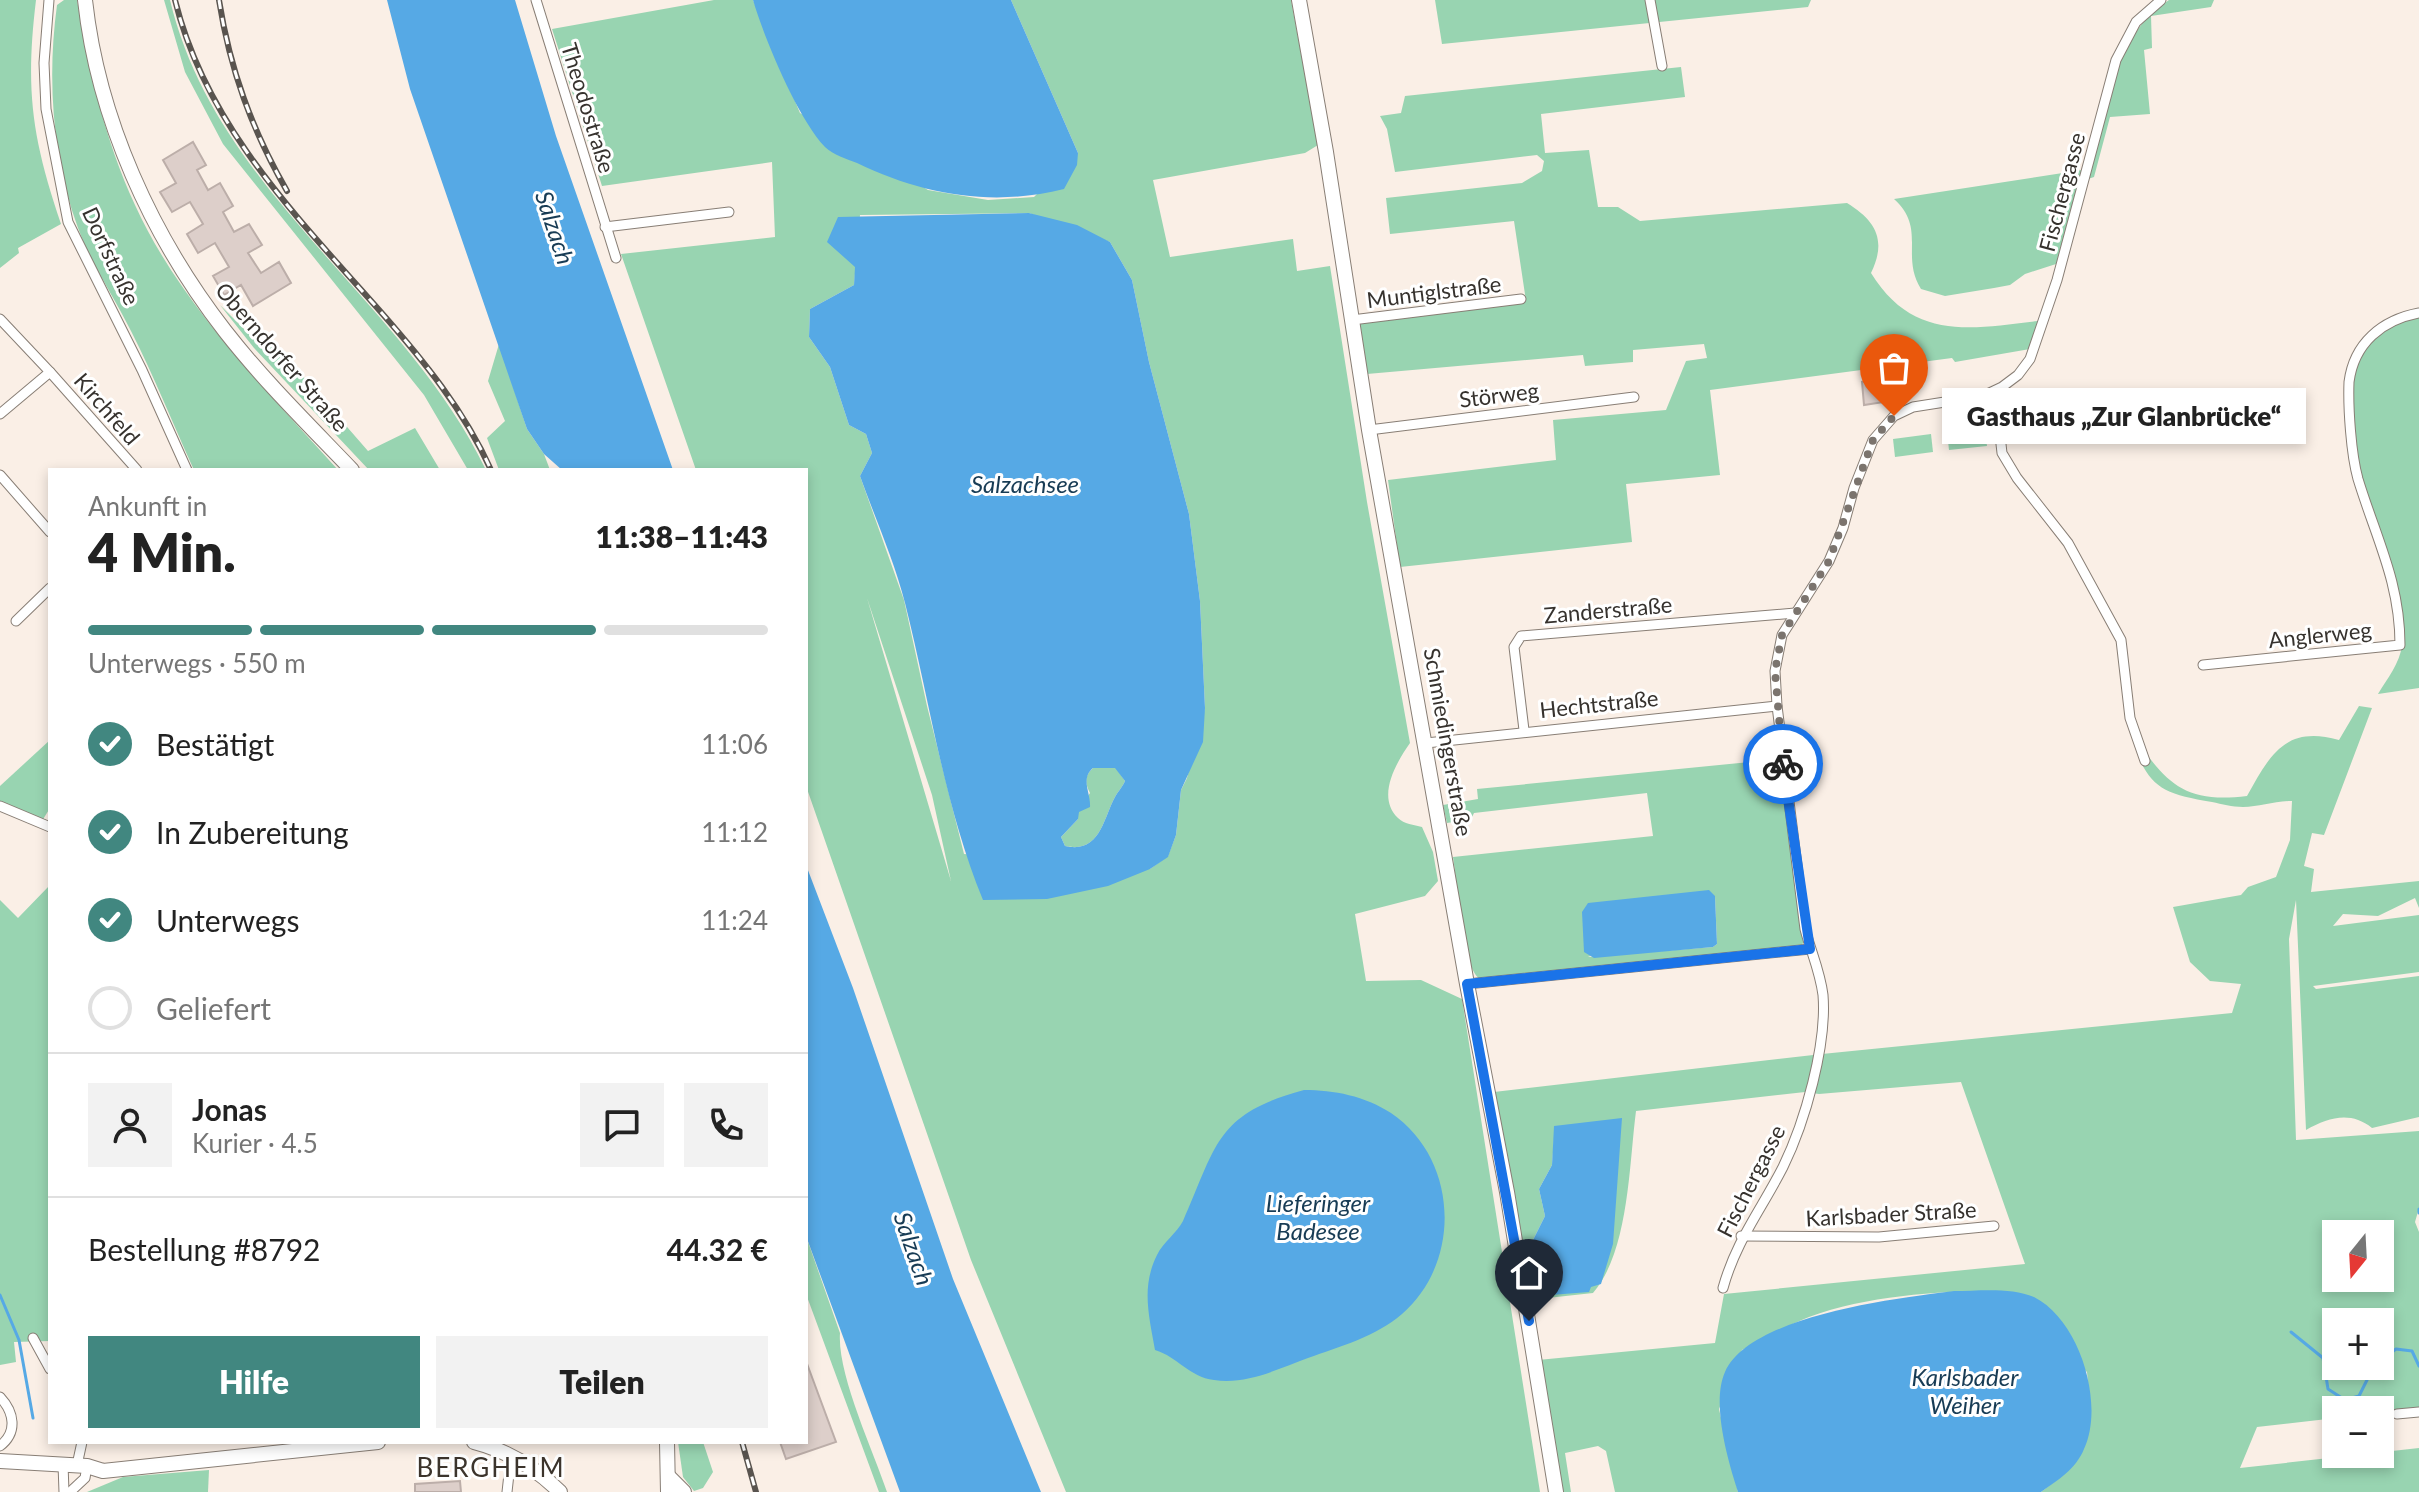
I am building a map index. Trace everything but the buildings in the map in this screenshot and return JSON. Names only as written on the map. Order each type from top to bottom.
[{"type":"street","name":"Dorfstraße","points":[[49,0],[44,63],[46,109],[68,222],[142,370],[186,468]]},
{"type":"street","name":"Oberndorfer Straße","points":[[85,0],[97,61],[116,130],[160,231],[190,283],[225,331],[350,468]]},
{"type":"street","name":"Theodostraße","points":[[536,0],[616,258]]},
{"type":"street","name":"Schmiedingerstraße","points":[[1299,0],[1369,430],[1507,1192],[1556,1492]]},
{"type":"street","points":[[1650,0],[1662,66]]},
{"type":"street","name":"Fischergasse","points":[[1723,1288],[1741,1236],[1783,1167],[1805,1114],[1823,996],[1817,963],[1810,949],[1777,706],[1776,654],[1782,635],[1829,561],[1866,455],[1883,426],[1913,407],[1983,396],[1995,391],[2018,375],[2030,359],[2057,280],[2116,60],[2136,22],[2161,0]]},
{"type":"street","points":[[605,227],[729,212]]},
{"type":"street","name":"Muntiglstraße","points":[[1352,320],[1521,299]]},
{"type":"street","name":"Anglerweg","points":[[2203,665],[2400,645],[2400,619],[2388,558],[2357,476],[2349,382],[2351,369],[2368,338],[2381,326],[2419,313]]},
{"type":"street","name":"Kirchfeld","points":[[2,323],[135,468]]},
{"type":"street","name":"Kirchfeld","points":[[0,414],[50,372]]},
{"type":"street","points":[[1995,391],[2002,453],[2017,478],[2057,527],[2121,640],[2130,718],[2145,761]]},
{"type":"street","name":"Störweg","points":[[1369,430],[1634,397]]},
{"type":"street","points":[[0,475],[48,530]]},
{"type":"street","points":[[16,621],[48,590]]},
{"type":"street","name":"Zanderstraße","points":[[1524,730],[1514,647],[1521,636],[1795,613]]},
{"type":"street","name":"Hechtstraße","points":[[1426,743],[1524,730],[1777,706]]},
{"type":"street","points":[[0,806],[48,826]]},
{"type":"street","points":[[1467,984],[1810,949]]},
{"type":"street","name":"Karlsbader Straße","points":[[1741,1236],[1879,1237],[1994,1226]]},
{"type":"street","points":[[33,1338],[48,1365]]},
{"type":"street","points":[[0,1397],[13,1421],[11,1433],[0,1446]]},
{"type":"street","points":[[2397,1414],[2419,1412]]},
{"type":"street","points":[[64,1492],[81,1444]]},
{"type":"street","points":[[0,1461],[76,1465],[93,1461],[145,1464],[357,1444]]},
{"type":"street","points":[[479,1444],[535,1469],[560,1492]]},
{"type":"street","points":[[667,1444],[668,1492]]},
{"type":"street","points":[[507,1492],[509,1474],[516,1458]]},
{"type":"street","points":[[70,1492],[85,1478],[76,1465]]},
{"type":"street","points":[[668,1476],[684,1492]]},
{"type":"green space","points":[[0,0],[36,0],[31,88],[37,139],[61,224],[18,248],[19,253],[0,268]]},
{"type":"green space","points":[[64,0],[77,0],[107,130],[124,180],[154,242],[226,345],[336,468],[193,468],[139,348],[83,241],[69,201],[57,145],[52,89],[57,5]]},
{"type":"green space","points":[[164,0],[170,0],[193,69],[227,131],[268,188],[408,351],[450,408],[485,468],[467,468],[424,395],[223,144],[185,72]]},
{"type":"green space","points":[[714,0],[753,0],[800,113],[928,190],[988,200],[1034,197],[1078,153],[1011,0],[1291,0],[1318,145],[1305,153],[1153,180],[1170,257],[1293,239],[1297,271],[1330,266],[1367,502],[1410,743],[1390,780],[1389,800],[1400,820],[1422,827],[1433,852],[1438,881],[1425,896],[1355,914],[1366,981],[1421,980],[1462,999],[1540,1492],[1066,1492],[971,1260],[808,792],[808,468],[695,468],[621,254],[775,237],[772,162],[602,186],[552,29]],"holes":[[[1029,213],[1110,242],[1132,280],[1149,362],[1189,514],[1200,601],[1205,708],[1181,790],[1176,835],[1168,856],[1150,869],[964,854],[904,600],[860,476],[872,453],[866,434],[849,425],[830,367],[809,337],[810,309],[854,285],[860,215]],[[867,598],[932,795],[951,881]]]},
{"type":"green space","points":[[1435,0],[1811,0],[1808,7],[1442,44]]},
{"type":"green space","points":[[2169,0],[2214,0],[2211,7],[2151,16],[2152,48],[2144,50],[2150,114],[2110,117],[2094,177],[2088,179],[2113,80],[2123,56],[2150,15]]},
{"type":"green space","points":[[1681,67],[1685,97],[1541,114],[1545,153],[1589,150],[1598,207],[1618,207],[1640,221],[1847,203],[1872,224],[1876,232],[1878,251],[1871,273],[1887,295],[1905,310],[1945,326],[2038,321],[2030,349],[1955,362],[1952,358],[1710,390],[1720,475],[1626,484],[1632,542],[1400,567],[1388,480],[1556,460],[1553,420],[1666,410],[1686,361],[1707,358],[1704,344],[1633,350],[1633,362],[1585,366],[1583,355],[1367,374],[1360,322],[1526,301],[1514,221],[1390,234],[1386,198],[1522,183],[1542,171],[1544,161],[1537,155],[1395,172],[1387,129],[1380,116],[1401,113],[1405,96]]},
{"type":"green space","points":[[2082,170],[2056,264],[2025,274],[2010,285],[1994,288],[1945,296],[1921,289],[1915,277],[1909,221],[1894,199]]},
{"type":"green space","points":[[220,305],[245,330],[260,339],[267,335],[368,451],[415,428],[439,468],[367,468],[254,348]]},
{"type":"green space","points":[[2419,316],[2419,688],[2378,694],[2399,658],[2403,625],[2392,567],[2362,482],[2354,434],[2351,387],[2359,359],[2374,335],[2388,326]]},
{"type":"green space","points":[[499,344],[527,429],[549,468],[498,468],[487,438],[505,421],[488,381]]},
{"type":"green space","points":[[2051,393],[2053,410],[2015,415],[2013,397]]},
{"type":"green space","points":[[2054,420],[2056,438],[2018,442],[2016,424]]},
{"type":"green space","points":[[1985,428],[1987,446],[1949,450],[1947,432]]},
{"type":"green space","points":[[1931,434],[1933,452],[1895,457],[1893,439]]},
{"type":"green space","points":[[2359,706],[2372,708],[2324,835],[2312,833],[2304,866],[2314,869],[2311,892],[2419,881],[2419,908],[2415,898],[2378,916],[2343,914],[2333,926],[2419,915],[2419,972],[2313,986],[2316,989],[2419,976],[2419,1117],[2372,1128],[2356,1119],[2340,1118],[2306,1130],[2296,900],[2289,939],[2296,1140],[2419,1131],[2419,1208],[2415,1222],[2419,1232],[2419,1408],[2394,1411],[2394,1396],[2322,1396],[2322,1420],[2257,1427],[2240,1468],[2322,1459],[2322,1468],[2394,1468],[2394,1451],[2419,1448],[2419,1492],[2041,1492],[2071,1466],[2085,1441],[2090,1411],[2087,1372],[1996,1291],[1925,1294],[1854,1304],[1809,1317],[1742,1350],[1719,1409],[1738,1492],[1615,1492],[1606,1451],[1598,1446],[1565,1453],[1571,1492],[1560,1492],[1538,1360],[1715,1343],[1724,1294],[2025,1264],[1961,1082],[1819,1094],[1805,1092],[1636,1111],[1621,1231],[1605,1275],[1593,1293],[1529,1300],[1494,1092],[1822,1054],[2232,1013],[2241,984],[2210,981],[2190,962],[2173,907],[2241,895],[2248,887],[2276,877],[2290,840],[2292,801],[2239,807],[2194,799],[2167,790],[2157,784],[2142,764],[2130,731],[2165,776],[2177,785],[2190,792],[2224,798],[2247,796],[2263,768],[2281,747],[2292,740],[2320,736],[2339,740]],"holes":[[[1555,1126],[1589,1292],[1530,1246],[1545,1216],[1539,1189],[1552,1165]]]},
{"type":"green space","points":[[48,742],[48,811],[42,821],[0,802],[0,786]]},
{"type":"green space","points":[[1780,759],[1805,939],[1801,947],[1479,978],[1473,970],[1464,941],[1453,857],[1653,836],[1647,793],[1474,813],[1471,819],[1447,823],[1443,805],[1478,799],[1477,789]],"holes":[[[1715,896],[1717,944],[1713,947],[1588,957]]]},
{"type":"green space","points":[[1093,768],[1116,768],[1125,781],[1093,840],[1077,847],[1065,846],[1061,837],[1078,819],[1078,812],[1090,793],[1086,780]]},
{"type":"green space","points":[[48,887],[48,1341],[14,1342],[16,1362],[0,1365],[0,900],[18,918]]},
{"type":"green space","points":[[808,1242],[840,1333],[850,1390],[887,1492],[879,1492],[808,1299]]},
{"type":"green space","points":[[678,1444],[704,1444],[713,1472],[703,1488],[694,1491],[683,1477]]},
{"type":"green space","points":[[209,1470],[208,1492],[87,1492],[123,1477]]},
{"type":"water","name":"Salzach","points":[[387,0],[515,0],[556,136],[672,468],[560,468],[544,454],[527,429],[410,89]]},
{"type":"water","points":[[753,0],[1011,0],[1078,153],[1077,165],[1064,189],[1011,197],[959,195],[907,183],[832,152],[814,134],[793,98],[765,36]]},
{"type":"water","name":"Salzachsee","points":[[1029,213],[1077,225],[1110,242],[1132,280],[1149,362],[1189,514],[1200,601],[1205,708],[1203,742],[1181,790],[1176,835],[1168,857],[1150,869],[1108,886],[1047,899],[983,900],[969,864],[948,790],[901,587],[860,476],[872,453],[866,434],[849,425],[830,367],[809,337],[810,309],[854,285],[855,267],[827,242],[838,217]],"holes":[[[1093,768],[1115,768],[1125,781],[1099,833],[1086,845],[1065,846],[1061,837],[1078,819],[1079,812],[1090,807],[1089,772]]]},
{"type":"water","name":"Salzach","points":[[808,870],[853,988],[953,1279],[1041,1492],[900,1492],[808,1241]]},
{"type":"water","points":[[1709,890],[1715,896],[1717,944],[1713,947],[1594,958],[1584,952],[1582,912],[1588,903]]},
{"type":"water","name":"Lieferinger Badesee","points":[[1304,1090],[1327,1091],[1371,1102],[1391,1113],[1413,1133],[1430,1156],[1440,1183],[1444,1211],[1443,1240],[1435,1267],[1422,1292],[1402,1314],[1369,1335],[1250,1378],[1226,1381],[1205,1378],[1155,1350],[1148,1302],[1152,1267],[1160,1250],[1183,1221],[1223,1136],[1252,1110]]},
{"type":"water","points":[[1622,1118],[1613,1244],[1601,1284],[1591,1287],[1589,1292],[1538,1296],[1530,1246],[1545,1216],[1539,1189],[1552,1165],[1554,1126]]},
{"type":"water","name":"Karlsbader Weiher","points":[[1994,1290],[2034,1297],[2050,1308],[2076,1343],[2090,1387],[2092,1410],[2084,1449],[2066,1474],[2041,1492],[1738,1492],[1722,1432],[1720,1399],[1725,1372],[1740,1352],[1764,1336],[1828,1313],[1954,1291]]},
{"type":"waterway","points":[[0,1295],[19,1340],[33,1418]]},
{"type":"waterway","points":[[2291,1332],[2322,1357]]},
{"type":"waterway","points":[[2394,1350],[2412,1351],[2419,1366]]},
{"type":"waterway","points":[[2327,1380],[2328,1389],[2345,1400],[2359,1396],[2367,1380]]},
{"type":"railway","points":[[175,0],[189,46],[208,89],[258,168],[427,367],[455,406],[490,468]]},
{"type":"railway","points":[[219,0],[229,51],[244,99],[287,191]]},
{"type":"railway","points":[[743,1444],[756,1492]]},
{"type":"way so far","points":[[1783,764],[1775,671],[1782,635],[1829,561],[1866,455],[1883,426],[1894,416]]},
{"type":"place","name":"Gasthaus „Zur Glanbrücke“","points":[[1894,416]]},
{"type":"district","name":"BERGHEIM","points":[[491,1468]]},
{"type":"route","points":[[1529,1321],[1467,984],[1810,949],[1783,764]]}]
